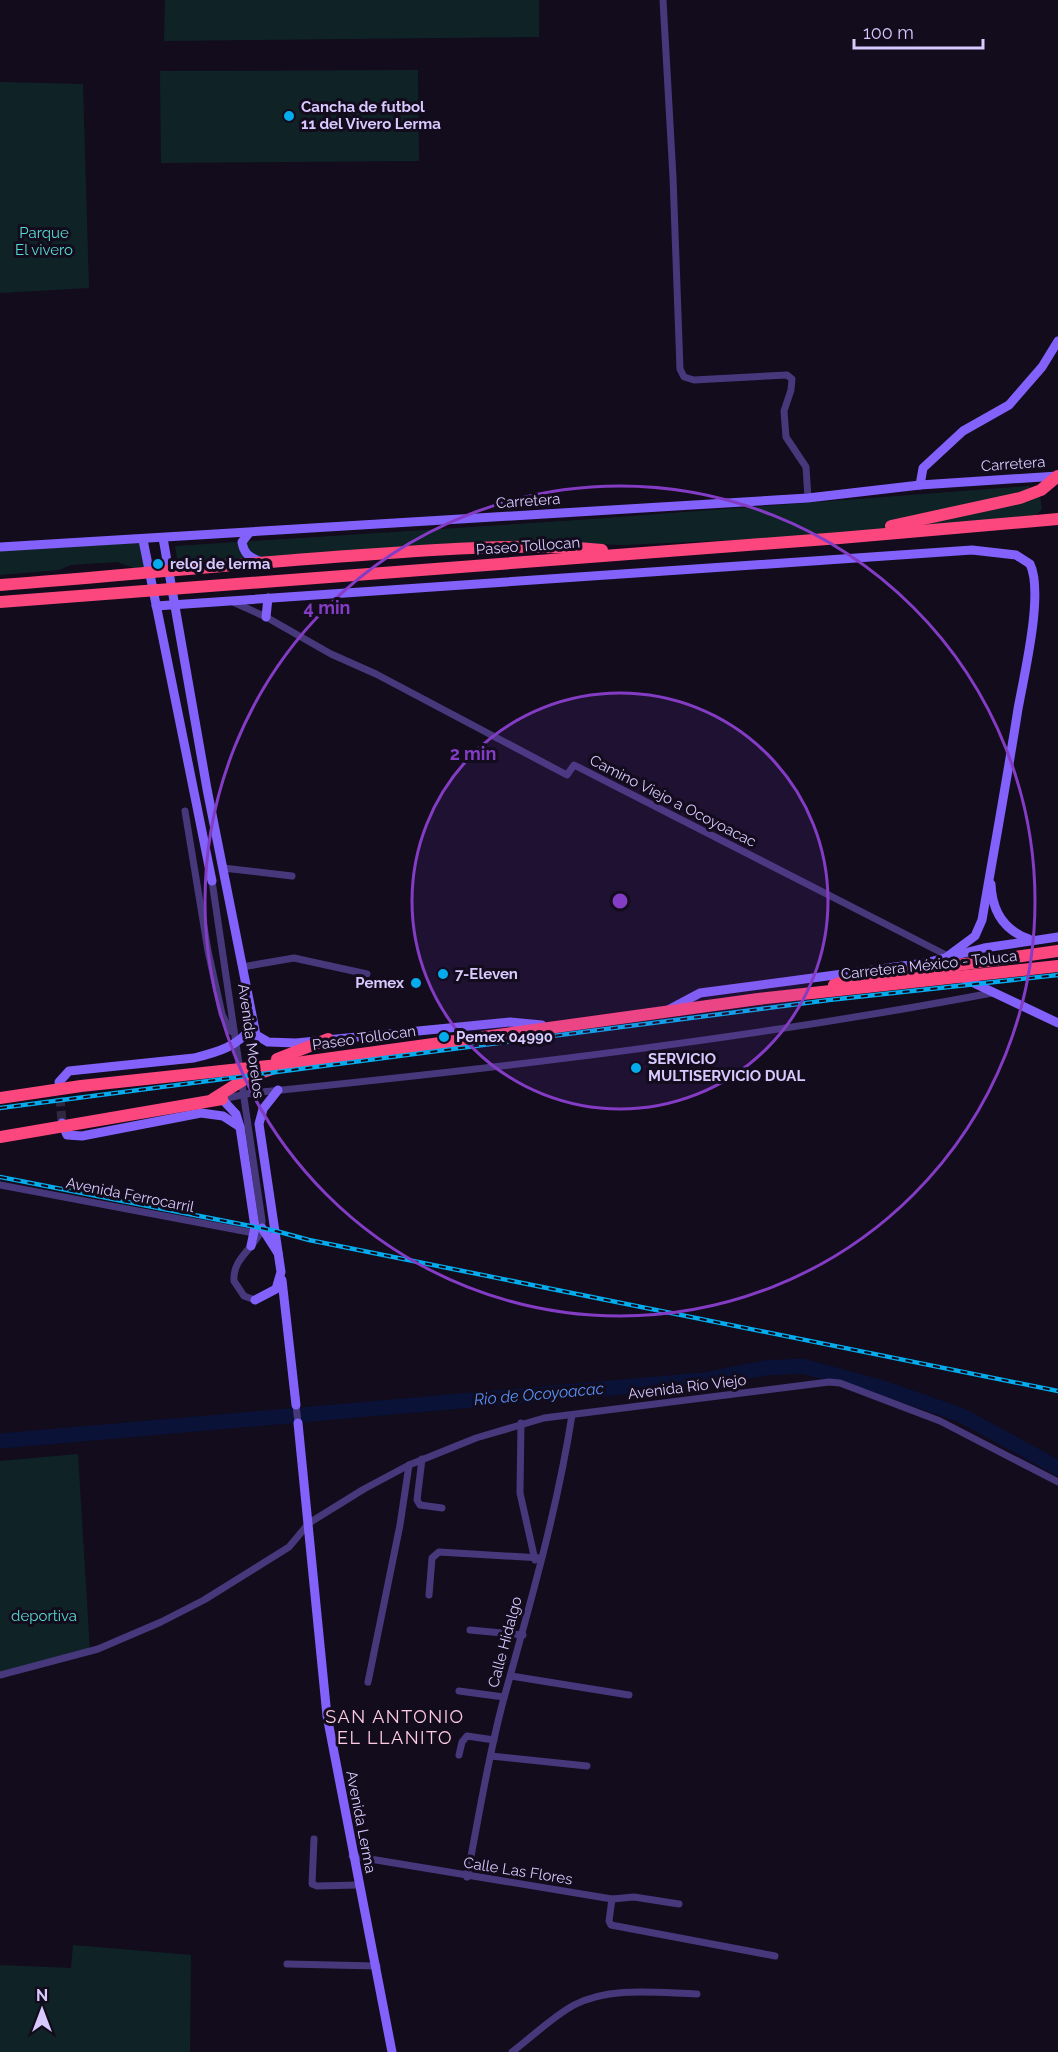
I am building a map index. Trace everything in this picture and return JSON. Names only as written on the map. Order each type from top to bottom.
[{"type":"highway","points":[[840,538],[1020,498],[1041,490],[1058,476]]},
{"type":"highway","name":"Paseo Tollocan","points":[[0,602],[840,538],[1058,519]]},
{"type":"highway","points":[[0,585],[467,547],[554,546],[633,553]]},
{"type":"highway","points":[[804,994],[850,980],[1058,951]]},
{"type":"highway","name":"Carretera México - Toluca","points":[[804,994],[1058,966]]},
{"type":"highway","name":"Paseo Tollocan","points":[[0,1098],[261,1065],[296,1063],[804,994]]},
{"type":"highway","points":[[261,1065],[310,1048],[328,1039]]},
{"type":"highway","points":[[204,1103],[248,1077],[296,1063]]},
{"type":"highway","points":[[0,1137],[222,1099]]},
{"type":"main road","points":[[920,485],[923,468],[939,457],[963,431],[1009,405],[1042,367],[1058,341]]},
{"type":"main road","name":"Carretera","points":[[0,548],[808,498],[920,485],[1058,476]]},
{"type":"main road","points":[[249,533],[242,542],[243,550],[247,556],[261,562]]},
{"type":"main road","name":"Avenida Morelos","points":[[163,538],[242,967],[250,1029],[260,1039],[268,1042],[296,1043],[510,1022],[553,1027]]},
{"type":"main road","name":"Avenida Morelos","points":[[142,540],[151,574],[204,855],[211,876]]},
{"type":"main road","points":[[156,606],[972,550],[1016,555],[1025,559],[1033,571],[1033,621],[991,871],[982,920],[975,936],[948,956]]},
{"type":"main road","points":[[266,617],[268,598]]},
{"type":"main road","points":[[161,627],[178,624]]},
{"type":"main road","points":[[211,876],[217,839]]},
{"type":"main road","points":[[991,871],[992,893],[1001,921],[1014,934],[1031,940]]},
{"type":"main road","points":[[663,1013],[700,993],[925,963],[948,956],[1058,937]]},
{"type":"main road","points":[[961,977],[1058,1023]]},
{"type":"main road","points":[[58,1082],[69,1071],[194,1058],[213,1053],[231,1047],[250,1029]]},
{"type":"main road","name":"Avenida Morelos","points":[[278,1090],[263,1109],[259,1124],[279,1255],[285,1312]]},
{"type":"main road","points":[[222,1099],[236,1114],[240,1127],[259,1227],[279,1255]]},
{"type":"main road","points":[[62,1123],[67,1135],[82,1136],[201,1113],[223,1116],[240,1127]]},
{"type":"main road","points":[[251,1246],[259,1227]]},
{"type":"main road","points":[[255,1300],[276,1289],[281,1272]]},
{"type":"main road","points":[[255,1300],[273,1302],[285,1312],[296,1405]]},
{"type":"main road","points":[[298,1423],[309,1523]]},
{"type":"main road","name":"Avenida Lerma","points":[[309,1523],[327,1716],[352,1856],[377,1966],[392,2052]]},
{"type":"street","points":[[663,0],[674,177],[680,369],[684,377],[694,380],[787,375],[792,379],[784,411],[786,437],[806,467],[808,498]]},
{"type":"street","name":"Camino Viejo a Ocoyoacac","points":[[231,601],[266,617],[331,654],[376,674],[567,775],[573,765],[948,956]]},
{"type":"street","points":[[184,811],[208,951],[222,1014],[230,1031],[240,1035],[250,1029]]},
{"type":"street","points":[[223,868],[292,876]]},
{"type":"street","name":"Avenida Morelos","points":[[211,876],[259,1227]]},
{"type":"street","points":[[242,967],[294,958],[367,974]]},
{"type":"street","points":[[222,1099],[278,1090],[677,1044],[873,1015],[992,993]]},
{"type":"street","name":"Avenida Ferrocarril","points":[[0,1185],[259,1227]]},
{"type":"street","points":[[251,1246],[236,1262],[234,1281],[244,1296],[255,1300]]},
{"type":"street","name":"Avenida Río Viejo","points":[[0,1675],[98,1649],[161,1622],[204,1600],[289,1546],[309,1523],[409,1464],[521,1423],[572,1414],[804,1384],[840,1383],[940,1420],[1058,1482]]},
{"type":"street","points":[[296,1405],[298,1423]]},
{"type":"street","points":[[537,1558],[557,1500],[572,1414]]},
{"type":"street","points":[[521,1423],[520,1493],[537,1558]]},
{"type":"street","points":[[422,1459],[417,1500],[420,1505],[442,1508]]},
{"type":"street","points":[[368,1682],[400,1525],[409,1464]]},
{"type":"street","points":[[429,1595],[432,1558],[439,1552],[537,1558]]},
{"type":"street","name":"Calle Hidalgo","points":[[467,1876],[494,1740],[504,1697],[523,1635],[538,1568],[537,1558]]},
{"type":"street","points":[[470,1630],[523,1635]]},
{"type":"street","points":[[511,1676],[629,1695]]},
{"type":"street","points":[[459,1691],[504,1697]]},
{"type":"street","points":[[459,1755],[462,1742],[467,1736],[494,1740]]},
{"type":"street","points":[[491,1756],[587,1766]]},
{"type":"street","points":[[314,1839],[312,1884],[317,1886],[358,1885]]},
{"type":"street","name":"Calle Las Flores","points":[[352,1856],[612,1899],[634,1897],[679,1904]]},
{"type":"street","points":[[612,1899],[609,1921],[611,1925],[775,1956]]},
{"type":"street","points":[[287,1964],[377,1966]]},
{"type":"street","points":[[512,2052],[574,2005],[601,1995],[634,1992],[697,1995]]},
{"type":"green space","points":[[165,0],[539,0],[539,37],[164,41]]},
{"type":"green space","name":"Cancha de futbol 11 del Vivero Lerma","points":[[418,70],[419,161],[161,163],[160,71]]},
{"type":"green space","name":"Parque El vivero","points":[[0,82],[83,84],[89,288],[0,293]]},
{"type":"green space","points":[[1029,486],[1040,497],[1042,509],[1035,516],[866,534],[624,545],[502,542],[178,564],[175,546],[578,520]]},
{"type":"green space","points":[[144,540],[150,574],[117,562],[71,565],[59,570],[0,575],[0,547]]},
{"type":"green space","name":"deportiva","points":[[78,1454],[90,1651],[0,1674],[0,1461]]},
{"type":"green space","points":[[73,1945],[191,1955],[190,2052],[0,2052],[0,1965],[71,1968]]},
{"type":"waterway","name":"Rio de Ocoyoacac","points":[[0,1441],[703,1380],[764,1368],[802,1366],[883,1388],[961,1415],[1058,1468]]},
{"type":"tunnel","points":[[59,1084],[62,1123]]},
{"type":"railway","points":[[0,1108],[829,1000],[1058,975]]},
{"type":"railway","points":[[0,1177],[1058,1391]]},
{"type":"place","name":"Cancha de futbol 11 del Vivero Lerma","points":[[289,116]]},
{"type":"place","name":"reloj de lerma","points":[[158,564]]},
{"type":"place","name":"7-Eleven","points":[[443,974]]},
{"type":"place","name":"Pemex","points":[[416,983]]},
{"type":"place","name":"Pemex 04990","points":[[444,1037]]},
{"type":"place","name":"SERVICIO MULTISERVICIO DUAL","points":[[636,1068]]},
{"type":"district","name":"SAN ANTONIO EL LLANITO","points":[[395,1726]]}]
